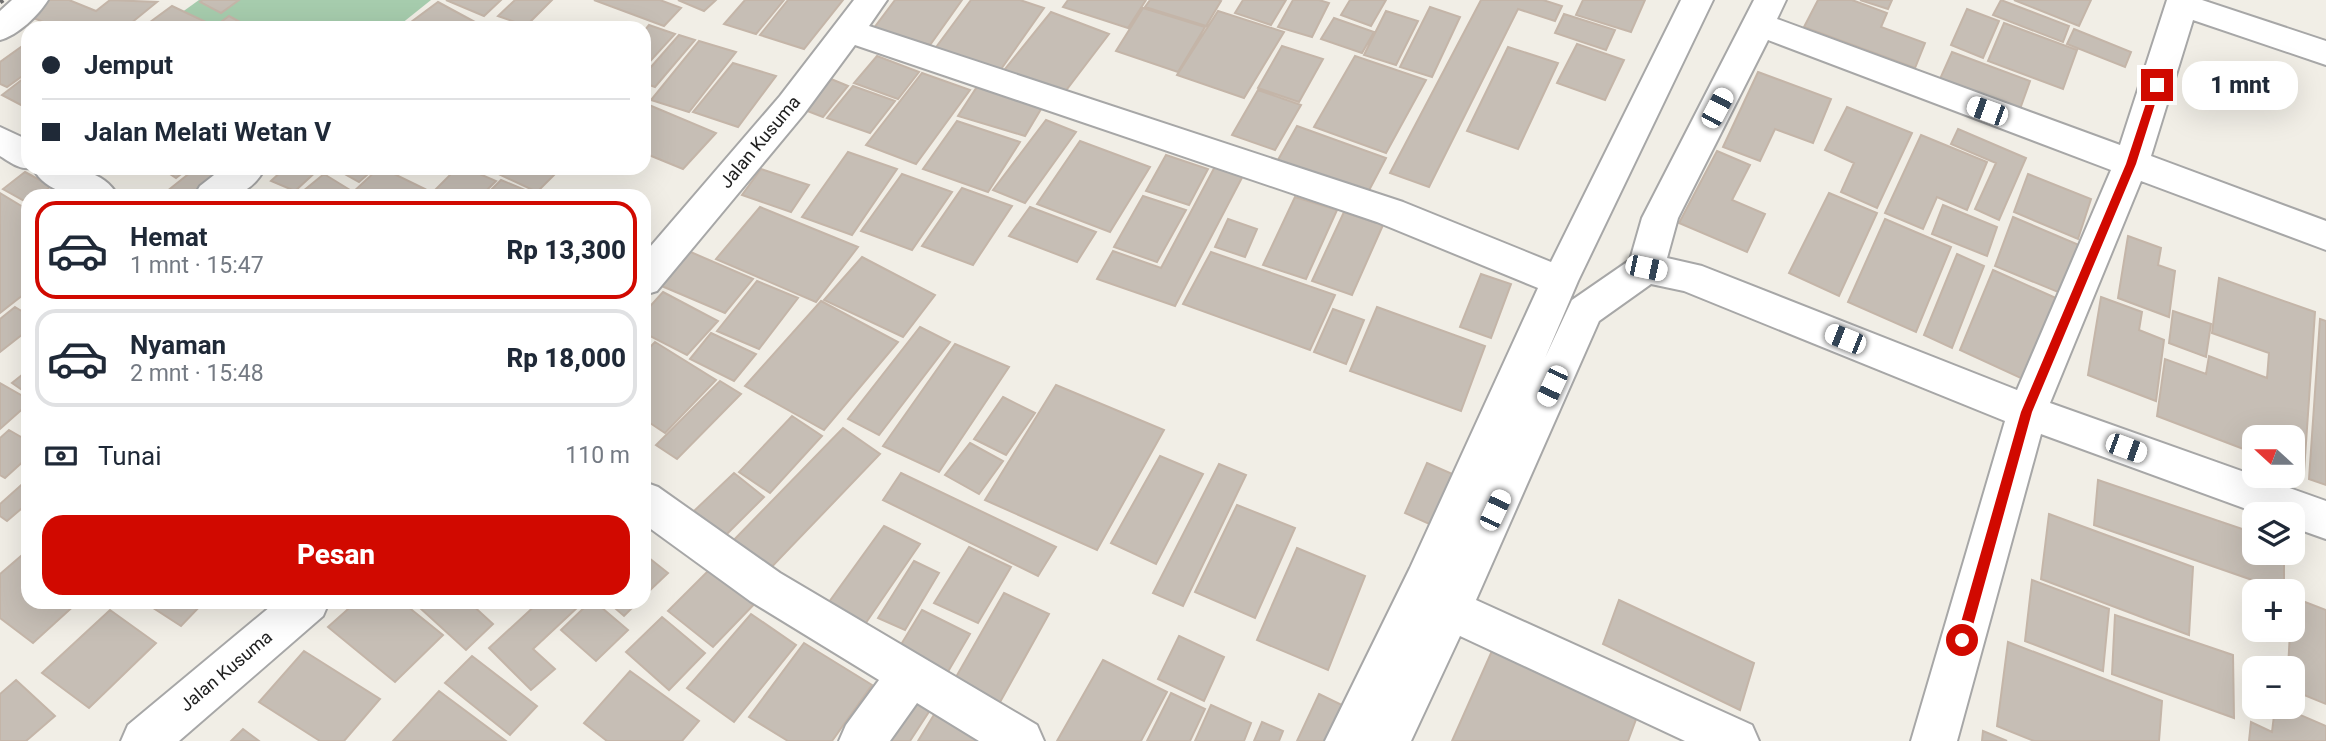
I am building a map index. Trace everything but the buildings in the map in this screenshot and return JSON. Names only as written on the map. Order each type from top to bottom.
[{"type":"street","points":[[0,29],[32,0]]},
{"type":"street","name":"Jalan Kusuma","points":[[651,272],[792,105],[871,0]]},
{"type":"street","points":[[1348,741],[1425,582],[1560,281],[1697,0]]},
{"type":"street","points":[[1934,741],[2027,412],[2131,164],[2183,3],[2326,53]]},
{"type":"street","points":[[1387,741],[1450,610],[1585,311],[1646,268],[1660,218],[1765,12],[2131,164],[2326,236]]},
{"type":"street","points":[[850,31],[1390,212],[1560,281]]},
{"type":"street","points":[[0,140],[21,152]]},
{"type":"street","points":[[62,175],[88,189]]},
{"type":"street","points":[[221,189],[239,175]]},
{"type":"street","points":[[1646,268],[1689,276],[2027,412],[2326,520]]},
{"type":"street","points":[[651,505],[765,587],[1021,741]]},
{"type":"street","name":"Jalan Kusuma","points":[[144,741],[300,609]]},
{"type":"street","points":[[1450,610],[1736,741]]},
{"type":"street","points":[[862,741],[911,674]]},
{"type":"green space","points":[[199,0],[431,0],[405,21],[170,21]]},
{"type":"route","points":[[1962,640],[2027,412],[2131,164],[2157,85]]}]
